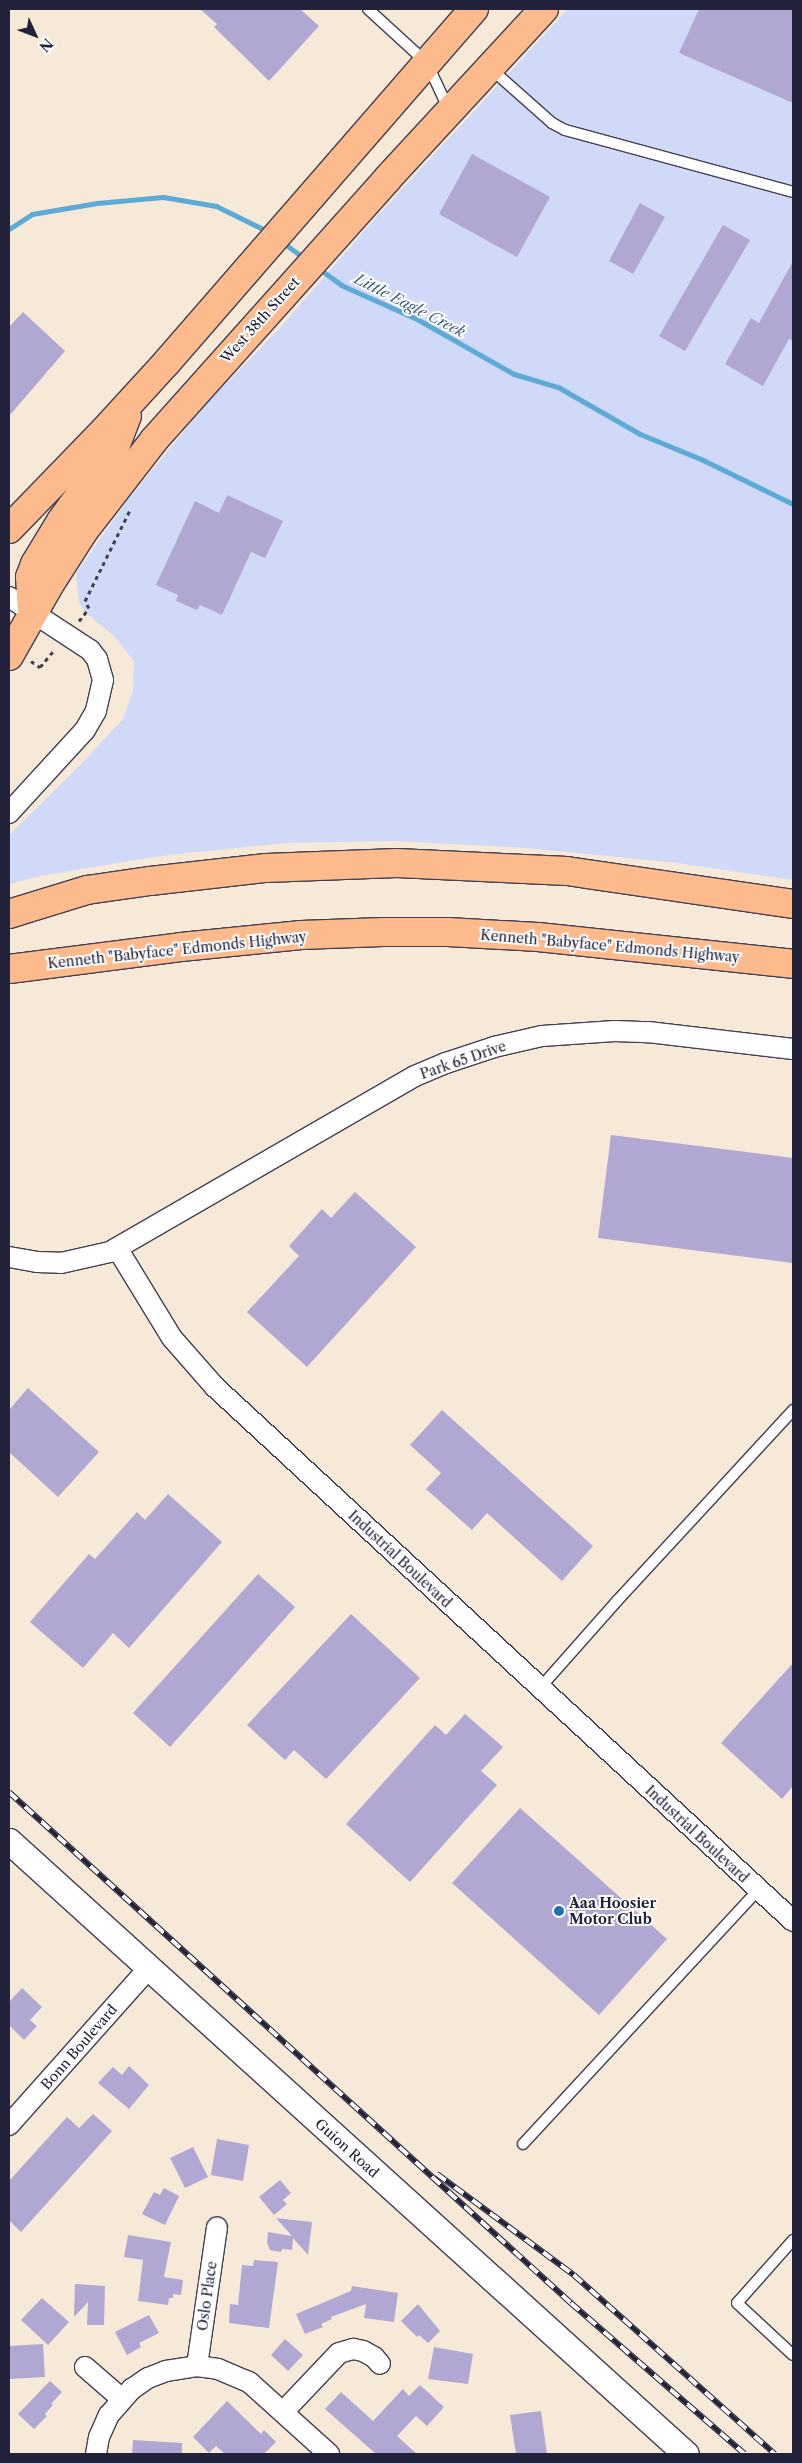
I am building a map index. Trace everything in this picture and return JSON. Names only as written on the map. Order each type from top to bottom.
[{"type":"main road","points":[[9,529],[134,398],[324,185],[474,9]]},
{"type":"main road","name":"West 38th Street","points":[[9,656],[32,613],[83,532],[128,472],[262,317],[544,9]]},
{"type":"main road","points":[[32,613],[30,577],[35,564],[61,521],[115,447],[134,398]]},
{"type":"main road","points":[[10,913],[87,890],[142,882],[266,868],[397,863],[567,872],[793,904]]},
{"type":"main road","name":"Kenneth \"Babyface\" Edmonds Highway","points":[[9,969],[181,947],[301,935],[383,932],[448,932],[538,937],[793,964]]},
{"type":"street","points":[[9,597],[80,641],[97,659],[103,680],[96,711],[85,730],[9,813]]},
{"type":"street","name":"Park 65 Drive","points":[[117,1248],[415,1076],[446,1063],[494,1047],[551,1035],[615,1031],[648,1032],[793,1049]]},
{"type":"street","points":[[9,1257],[36,1262],[62,1263],[94,1257],[117,1248]]},
{"type":"street","name":"Industrial Boulevard","points":[[117,1248],[163,1325],[208,1381],[793,1921]]},
{"type":"street","name":"Guion Road","points":[[9,1841],[686,2454]]},
{"type":"street","name":"Bonn Boulevard","points":[[13,2112],[149,1968]]},
{"type":"street","name":"Oslo Place","points":[[197,2366],[216,2227]]},
{"type":"street","points":[[283,2412],[339,2353],[353,2349],[363,2351],[374,2356],[380,2364]]},
{"type":"street","points":[[96,2454],[100,2437],[110,2415],[122,2399],[148,2378],[180,2367],[197,2366],[218,2369],[249,2382],[329,2454]]},
{"type":"street","points":[[85,2367],[122,2399]]},
{"type":"lane","points":[[368,9],[427,63],[450,112]]},
{"type":"lane","points":[[490,68],[552,123],[565,130],[793,192]]},
{"type":"lane","points":[[540,1688],[617,1601],[793,1410]]},
{"type":"lane","points":[[523,2144],[758,1890]]},
{"type":"lane","points":[[793,2240],[737,2303],[793,2355]]},
{"type":"path","points":[[86,613],[89,608],[85,601],[134,501]]},
{"type":"path","points":[[37,665],[40,667],[48,658]]},
{"type":"shaded area","points":[[568,9],[793,9],[793,880],[677,863],[527,848],[393,841],[286,843],[160,856],[40,876],[9,884],[9,835],[81,764],[123,719],[133,691],[134,661],[115,637],[86,613],[79,603],[76,573],[126,502],[206,404],[279,329],[379,214]]},
{"type":"building","points":[[200,9],[300,9],[319,26],[269,81],[214,27],[217,24]]},
{"type":"building","points":[[699,9],[793,9],[793,103],[679,53]]},
{"type":"building","points":[[472,154],[550,197],[517,257],[439,214]]},
{"type":"building","points":[[640,203],[665,217],[633,274],[609,261]]},
{"type":"building","points":[[723,225],[750,240],[685,351],[659,336]]},
{"type":"building","points":[[793,261],[793,341],[789,339],[763,386],[725,364],[751,318],[759,323]]},
{"type":"building","points":[[23,312],[65,351],[9,416],[9,327]]},
{"type":"building","points":[[227,495],[283,521],[265,558],[251,552],[222,615],[200,605],[197,610],[176,601],[178,595],[156,585],[195,501],[219,513]]},
{"type":"building","points":[[611,1135],[793,1158],[793,1263],[598,1238]]},
{"type":"building","points":[[355,1192],[416,1247],[307,1367],[247,1312],[299,1256],[289,1246],[322,1209],[331,1218]]},
{"type":"building","points":[[28,1388],[99,1452],[58,1497],[9,1452],[9,1410]]},
{"type":"building","points":[[442,1410],[593,1546],[562,1581],[487,1513],[472,1530],[426,1489],[441,1473],[410,1445]]},
{"type":"building","points":[[168,1494],[222,1542],[129,1648],[113,1633],[83,1668],[30,1622],[89,1554],[95,1559],[137,1512],[145,1520]]},
{"type":"building","points":[[258,1574],[295,1607],[170,1747],[133,1713]]},
{"type":"building","points":[[351,1614],[420,1678],[326,1779],[294,1750],[285,1760],[247,1725]]},
{"type":"building","points":[[793,1663],[793,1786],[782,1799],[721,1743]]},
{"type":"building","points":[[465,1714],[503,1747],[481,1771],[497,1785],[410,1882],[346,1824],[435,1725],[446,1735]]},
{"type":"building","name":"Aaa Hoosier Motor Club","points":[[520,1808],[667,1939],[599,2015],[452,1883]]},
{"type":"building","points":[[22,1988],[42,2007],[30,2020],[37,2026],[24,2040],[9,2025],[9,2002]]},
{"type":"building","points":[[129,2066],[149,2085],[129,2109],[98,2083],[113,2067],[122,2075]]},
{"type":"building","points":[[93,2114],[112,2131],[21,2232],[9,2220],[9,2181],[67,2117],[79,2128]]},
{"type":"building","points":[[217,2139],[249,2145],[243,2181],[211,2175]]},
{"type":"building","points":[[193,2147],[208,2177],[185,2188],[170,2158]]},
{"type":"building","points":[[280,2180],[291,2193],[283,2200],[287,2204],[274,2215],[259,2197]]},
{"type":"building","points":[[164,2188],[179,2196],[165,2225],[142,2214],[154,2192],[160,2195]]},
{"type":"building","points":[[276,2218],[312,2222],[308,2255],[293,2238],[292,2250],[282,2249],[281,2252],[270,2250],[267,2243],[268,2232],[292,2236]]},
{"type":"building","points":[[128,2235],[171,2242],[164,2277],[183,2280],[181,2295],[173,2294],[173,2298],[169,2298],[168,2305],[138,2301],[143,2260],[124,2257]]},
{"type":"building","points":[[254,2260],[278,2262],[269,2328],[229,2323],[230,2304],[238,2305],[242,2265],[253,2266]]},
{"type":"building","points":[[75,2284],[105,2286],[104,2325],[87,2325],[88,2302],[74,2317]]},
{"type":"building","points":[[352,2286],[398,2293],[394,2322],[364,2318],[366,2304],[331,2317],[332,2319],[321,2324],[323,2327],[305,2334],[296,2314],[351,2291]]},
{"type":"building","points":[[42,2298],[69,2322],[48,2345],[21,2320]]},
{"type":"building","points":[[418,2304],[440,2331],[428,2343],[419,2335],[417,2337],[401,2321]]},
{"type":"building","points":[[149,2315],[159,2333],[139,2343],[141,2347],[127,2355],[115,2332]]},
{"type":"building","points":[[285,2339],[303,2355],[288,2371],[271,2355]]},
{"type":"building","points":[[43,2344],[45,2377],[9,2379],[9,2346]]},
{"type":"building","points":[[434,2347],[473,2354],[468,2384],[428,2379]]},
{"type":"building","points":[[50,2381],[62,2392],[51,2404],[53,2405],[45,2414],[47,2416],[34,2429],[18,2414]]},
{"type":"building","points":[[420,2385],[444,2407],[427,2426],[416,2416],[397,2436],[417,2454],[376,2454],[325,2409],[341,2392],[373,2421],[403,2389],[409,2396]]},
{"type":"building","points":[[227,2401],[261,2434],[264,2430],[276,2442],[264,2454],[225,2454],[216,2446],[209,2453],[193,2437]]},
{"type":"building","points":[[541,2411],[547,2454],[516,2454],[510,2415]]},
{"type":"building","points":[[133,2440],[182,2443],[182,2454],[132,2454]]},
{"type":"waterway","name":"Little Eagle Creek","points":[[9,229],[32,214],[97,203],[163,197],[216,206],[269,232]]},
{"type":"waterway","name":"Little Eagle Creek","points":[[282,242],[305,259]]},
{"type":"waterway","name":"Little Eagle Creek","points":[[318,268],[341,285],[417,319],[514,374],[558,387],[640,434],[703,460],[793,504]]},
{"type":"railway","points":[[9,1792],[571,2303],[745,2454]]},
{"type":"railway","points":[[437,2174],[574,2275],[775,2454]]},
{"type":"place","name":"Aaa Hoosier Motor Club","points":[[559,1911]]}]
